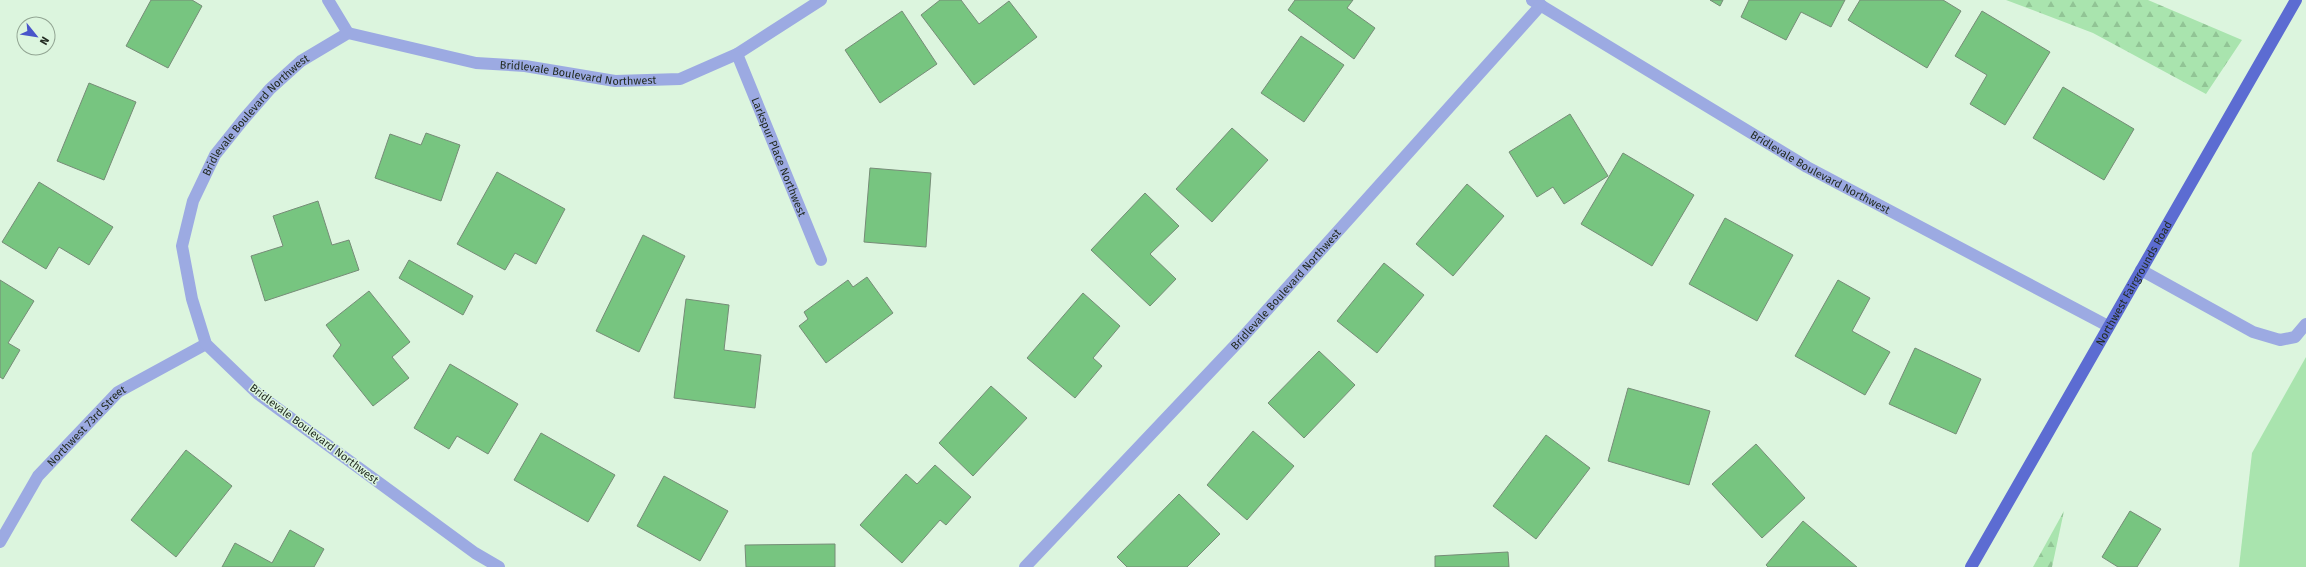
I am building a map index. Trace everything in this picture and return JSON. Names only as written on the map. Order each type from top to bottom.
[{"type":"main road","name":"Northwest Fairgrounds Road","points":[[1971,567],[2296,0]]},
{"type":"street","points":[[328,0],[348,33]]},
{"type":"street","name":"Bridlevale Boulevard Northwest","points":[[499,567],[475,553],[258,394],[206,344],[192,299],[182,246],[193,201],[215,155],[270,89],[301,61],[348,33],[476,63],[525,66],[615,81],[680,79],[737,54],[821,0]]},
{"type":"street","name":"Bridlevale Boulevard Northwest","points":[[1026,567],[1242,338],[1536,3],[1807,167],[2108,326]]},
{"type":"street","name":"Larkspur Place Northwest","points":[[737,54],[821,260]]},
{"type":"street","points":[[2141,270],[2253,332],[2280,340],[2295,337],[2306,324]]},
{"type":"street","name":"Northwest 73rd Street","points":[[0,542],[38,476],[118,392],[206,344]]},
{"type":"green space","points":[[2006,0],[2148,0],[2242,40],[2206,94],[2093,33]]},
{"type":"green space","points":[[2306,357],[2306,567],[2239,567],[2252,453]]},
{"type":"green space","points":[[2064,511],[2052,567],[2033,567]]},
{"type":"building","points":[[151,0],[192,0],[202,6],[168,68],[126,46]]},
{"type":"building","points":[[940,0],[961,0],[979,24],[1009,1],[1037,37],[974,85],[921,15]]},
{"type":"building","points":[[1295,0],[1353,0],[1347,8],[1375,28],[1354,59],[1288,10]]},
{"type":"building","points":[[1710,0],[1723,0],[1720,6]]},
{"type":"building","points":[[1749,0],[1845,0],[1831,27],[1801,12],[1786,40],[1741,17]]},
{"type":"building","points":[[1860,0],[1943,0],[1961,11],[1927,68],[1848,20]]},
{"type":"building","points":[[902,11],[937,64],[880,103],[845,50]]},
{"type":"building","points":[[1982,11],[2050,52],[2005,125],[1970,104],[1987,75],[1955,56]]},
{"type":"building","points":[[1301,36],[1344,65],[1304,122],[1261,93]]},
{"type":"building","points":[[89,83],[136,102],[104,180],[57,161]]},
{"type":"building","points":[[2063,87],[2134,129],[2104,180],[2033,138]]},
{"type":"building","points":[[1570,114],[1608,176],[1564,204],[1553,187],[1537,197],[1509,152]]},
{"type":"building","points":[[1232,128],[1268,160],[1212,222],[1176,189]]},
{"type":"building","points":[[426,133],[460,145],[441,201],[375,178],[390,134],[421,145]]},
{"type":"building","points":[[1623,153],[1694,195],[1652,266],[1581,224]]},
{"type":"building","points":[[870,168],[931,173],[926,247],[864,242]]},
{"type":"building","points":[[497,172],[565,209],[536,264],[515,253],[505,270],[457,244]]},
{"type":"building","points":[[39,182],[113,227],[89,265],[59,247],[46,269],[2,242]]},
{"type":"building","points":[[1467,184],[1504,216],[1453,276],[1416,244]]},
{"type":"building","points":[[1145,193],[1179,226],[1150,254],[1176,279],[1150,306],[1091,250]]},
{"type":"building","points":[[318,201],[332,245],[349,240],[359,270],[265,301],[251,256],[283,246],[273,216]]},
{"type":"building","points":[[1725,218],[1793,255],[1757,321],[1689,284]]},
{"type":"building","points":[[643,235],[685,256],[639,352],[596,331]]},
{"type":"building","points":[[409,260],[473,296],[463,315],[399,278]]},
{"type":"building","points":[[1384,263],[1424,295],[1377,353],[1337,321]]},
{"type":"building","points":[[867,277],[893,313],[826,363],[799,326],[808,319],[804,312],[848,280],[853,287]]},
{"type":"building","points":[[0,280],[34,301],[8,343],[20,350],[3,379],[0,377]]},
{"type":"building","points":[[1838,280],[1870,298],[1852,331],[1890,352],[1865,395],[1795,356]]},
{"type":"building","points":[[369,291],[410,342],[392,357],[409,378],[373,406],[333,356],[341,345],[326,325]]},
{"type":"building","points":[[1083,293],[1120,326],[1093,358],[1102,366],[1075,398],[1027,358]]},
{"type":"building","points":[[686,299],[729,305],[724,350],[761,355],[755,408],[674,398]]},
{"type":"building","points":[[1915,348],[1981,379],[1956,434],[1889,404]]},
{"type":"building","points":[[1319,351],[1355,385],[1304,438],[1268,403]]},
{"type":"building","points":[[450,364],[518,404],[488,454],[457,436],[449,449],[414,428]]},
{"type":"building","points":[[991,386],[1027,418],[973,476],[939,443]]},
{"type":"building","points":[[1628,388],[1710,411],[1689,485],[1608,461]]},
{"type":"building","points":[[1253,431],[1294,466],[1247,520],[1207,485]]},
{"type":"building","points":[[541,433],[615,475],[588,522],[514,480]]},
{"type":"building","points":[[1546,435],[1590,468],[1536,539],[1493,506]]},
{"type":"building","points":[[1756,444],[1805,498],[1762,538],[1712,484]]},
{"type":"building","points":[[186,450],[232,486],[176,557],[131,520]]},
{"type":"building","points":[[935,465],[971,497],[946,525],[940,520],[902,563],[860,525],[906,474],[917,484]]},
{"type":"building","points":[[664,476],[728,511],[700,561],[637,526]]},
{"type":"building","points":[[1179,494],[1220,534],[1187,567],[1127,567],[1117,557]]},
{"type":"building","points":[[2130,511],[2161,529],[2137,567],[2118,567],[2102,557]]},
{"type":"building","points":[[1803,521],[1857,567],[1768,567],[1766,565]]},
{"type":"building","points":[[290,530],[324,549],[314,567],[222,567],[235,543],[272,563]]},
{"type":"building","points":[[835,544],[835,567],[746,567],[745,545]]},
{"type":"building","points":[[1508,552],[1509,567],[1435,567],[1435,556]]}]
